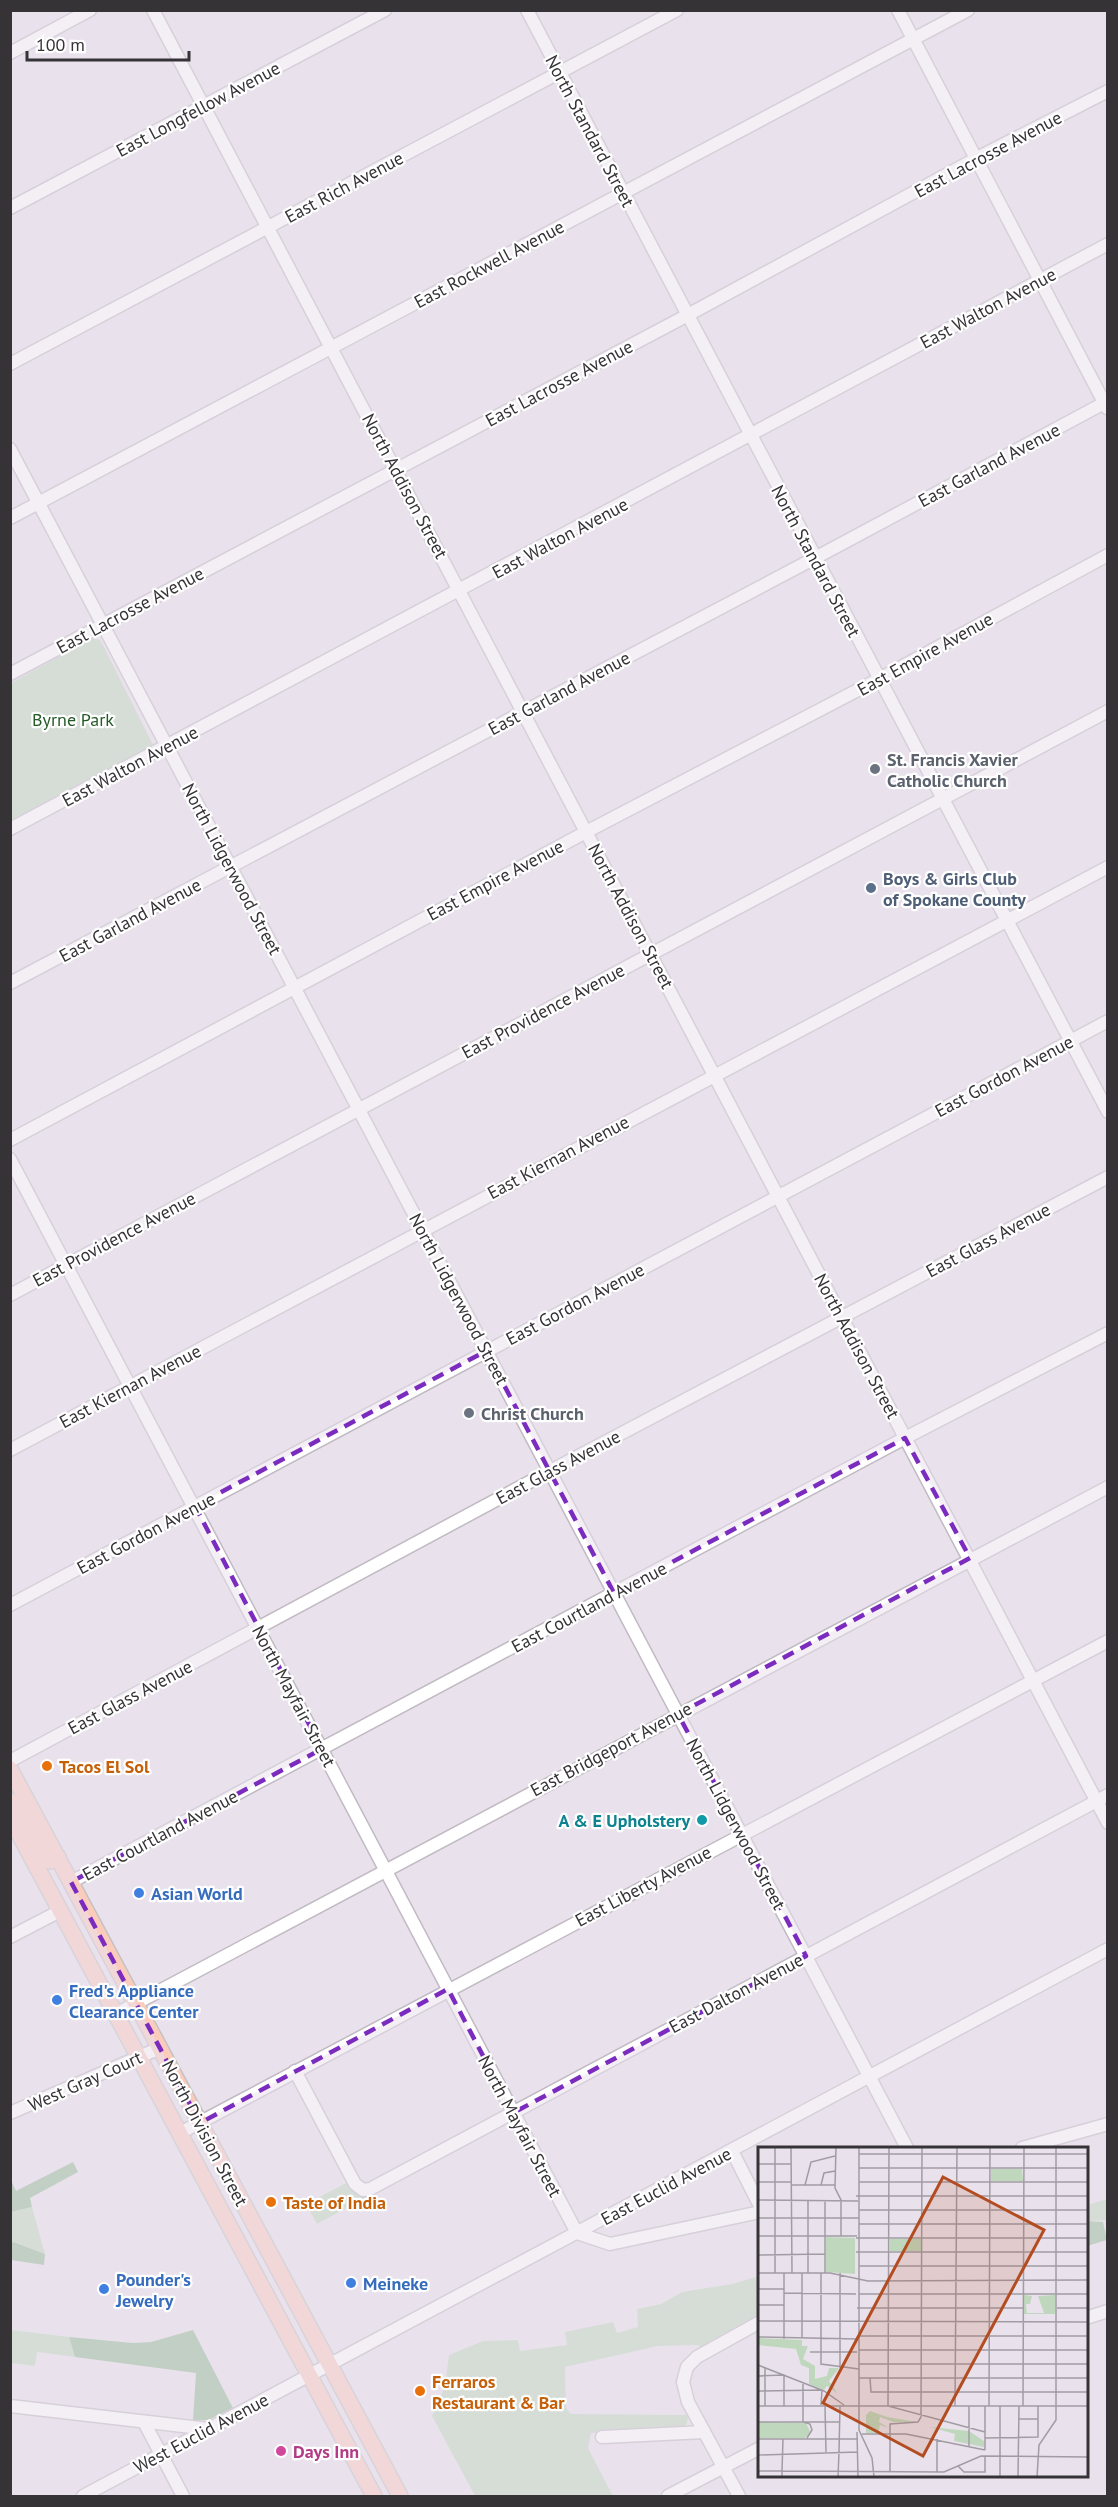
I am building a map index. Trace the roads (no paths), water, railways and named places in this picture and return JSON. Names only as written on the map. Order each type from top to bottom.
[{"type":"main road","name":"North Division Street","points":[[10,1769],[200,2123],[320,2370],[374,2496]]},
{"type":"main road","points":[[10,1802],[18,1806],[47,1859],[50,1861],[58,1857]]},
{"type":"main road","name":"North Division Street","points":[[10,1817],[180,2133],[320,2370],[400,2496]]},
{"type":"street","points":[[10,53],[90,10]]},
{"type":"street","name":"North Addison Street","points":[[153,10],[1033,1680],[1102,1798],[1107,1823]]},
{"type":"street","name":"East Longfellow Avenue","points":[[10,208],[385,10]]},
{"type":"street","name":"North Standard Street","points":[[527,10],[686,316],[944,799],[1107,1112]]},
{"type":"street","name":"East Rich Avenue","points":[[10,363],[560,74],[677,10]]},
{"type":"street","points":[[898,10],[1106,404]]},
{"type":"street","name":"East Rockwell Avenue","points":[[10,518],[968,10]]},
{"type":"street","name":"East Lacrosse Avenue","points":[[10,674],[686,316],[977,158],[1107,91]]},
{"type":"street","name":"East Walton Avenue","points":[[10,829],[1107,244]]},
{"type":"street","name":"East Garland Avenue","points":[[10,983],[1106,404]]},
{"type":"street","name":"North Lidgerwood Street","points":[[10,449],[905,2147]]},
{"type":"street","name":"East Empire Avenue","points":[[10,1140],[586,832],[879,680],[1107,555]]},
{"type":"street","name":"East Providence Avenue","points":[[10,1295],[1107,711]]},
{"type":"street","name":"East Kiernan Avenue","points":[[10,1450],[1107,867]]},
{"type":"street","name":"East Gordon Avenue","points":[[10,1605],[1107,1021]]},
{"type":"street","name":"North Mayfair Street","points":[[10,1159],[577,2233]]},
{"type":"street","name":"East Glass Avenue","points":[[10,1761],[550,1471],[1107,1177]]},
{"type":"street","name":"East Courtland Avenue","points":[[71,1882],[905,1438],[1107,1333]]},
{"type":"street","name":"East Bridgeport Avenue","points":[[116,2014],[1107,1487]]},
{"type":"street","name":"East Liberty Avenue","points":[[180,2133],[1107,1641]]},
{"type":"street","name":"East Dalton Avenue","points":[[295,2071],[355,2184],[363,2190],[370,2189],[1102,1798]]},
{"type":"street","points":[[10,1937],[60,1911]]},
{"type":"street","name":"East Euclid Avenue","points":[[320,2370],[1107,1949]]},
{"type":"street","name":"West Gray Court","points":[[10,2113],[160,2048]]},
{"type":"street","points":[[1026,2147],[1107,2124]]},
{"type":"street","points":[[732,2151],[758,2204]]},
{"type":"street","points":[[577,2233],[610,2244],[758,2212]]},
{"type":"street","points":[[1088,2317],[1107,2311]]},
{"type":"street","points":[[739,2496],[683,2389],[684,2374],[697,2357],[758,2323]]},
{"type":"street","name":"West Euclid Avenue","points":[[83,2496],[320,2370]]},
{"type":"street","points":[[10,2406],[209,2429]]},
{"type":"street","points":[[144,2422],[183,2496]]},
{"type":"street","points":[[602,2437],[704,2432]]},
{"type":"street","points":[[668,2496],[758,2449]]},
{"type":"place","name":"St. Francis Xavier Catholic Church","points":[[875,769]]},
{"type":"place","name":"Boys & Girls Club of Spokane County","points":[[871,888]]},
{"type":"place","name":"Christ Church","points":[[469,1413]]},
{"type":"place","name":"Tacos El Sol","points":[[47,1766]]},
{"type":"place","name":"A & E Upholstery","points":[[702,1820]]},
{"type":"place","name":"Asian World","points":[[139,1893]]},
{"type":"place","name":"Fred's Appliance Clearance Center","points":[[57,2000]]},
{"type":"place","name":"Taste of India","points":[[271,2202]]},
{"type":"place","name":"Meineke","points":[[351,2283]]},
{"type":"place","name":"Pounder's Jewelry","points":[[104,2289]]},
{"type":"place","name":"Ferraros Restaurant & Bar","points":[[420,2391]]},
{"type":"place","name":"Days Inn","points":[[281,2451]]},
{"type":"park label","name":"Byrne Park","points":[[73,719]]}]
